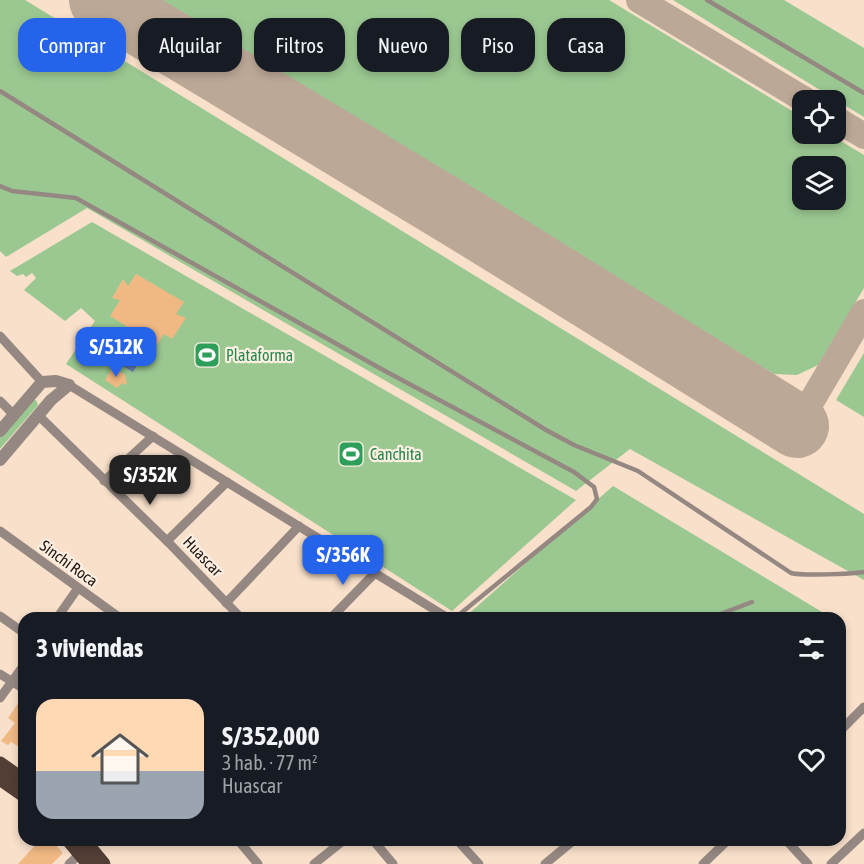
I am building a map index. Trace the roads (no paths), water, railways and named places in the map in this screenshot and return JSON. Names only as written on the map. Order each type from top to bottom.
[{"type":"main road","points":[[0,764],[18,777]]},
{"type":"main road","points":[[0,778],[18,791]]},
{"type":"main road","points":[[84,851],[103,864]]},
{"type":"street","points":[[0,336],[42,382]]},
{"type":"street","points":[[0,431],[42,382],[56,381],[69,385],[438,612]]},
{"type":"street","points":[[1,456],[69,385]]},
{"type":"street","points":[[0,401],[14,415]]},
{"type":"street","name":"Huascar","points":[[38,415],[167,541],[236,612]]},
{"type":"street","points":[[104,481],[153,436]]},
{"type":"street","points":[[167,541],[227,482]]},
{"type":"street","points":[[226,603],[299,526]]},
{"type":"street","name":"Sinchi Roca","points":[[0,531],[112,612]]},
{"type":"street","points":[[337,612],[375,573]]},
{"type":"street","points":[[61,612],[78,588]]},
{"type":"street","points":[[0,616],[18,629]]},
{"type":"street","points":[[0,698],[18,673]]},
{"type":"street","points":[[0,674],[18,685]]},
{"type":"street","points":[[846,725],[864,707]]},
{"type":"street","points":[[831,864],[864,833]]},
{"type":"street","points":[[243,846],[258,864]]},
{"type":"street","points":[[314,864],[336,846]]},
{"type":"street","points":[[378,846],[393,864]]},
{"type":"street","points":[[463,846],[479,864]]},
{"type":"street","points":[[545,864],[566,846]]},
{"type":"street","points":[[704,864],[722,846]]},
{"type":"street","points":[[792,846],[808,864]]},
{"type":"lane","points":[[707,0],[864,93]]},
{"type":"lane","points":[[0,91],[546,430],[574,445],[629,465],[663,485],[791,573],[802,576],[818,573],[864,572]]},
{"type":"lane","points":[[0,186],[12,191],[76,198],[591,484],[597,492],[597,499],[591,507],[462,612]]},
{"type":"lane","points":[[726,612],[752,602]]},
{"type":"water","points":[[107,327],[147,348],[133,372],[93,349]]},
{"type":"place","name":"Plataforma","points":[[207,355]]},
{"type":"place","name":"Canchita","points":[[351,454]]}]
